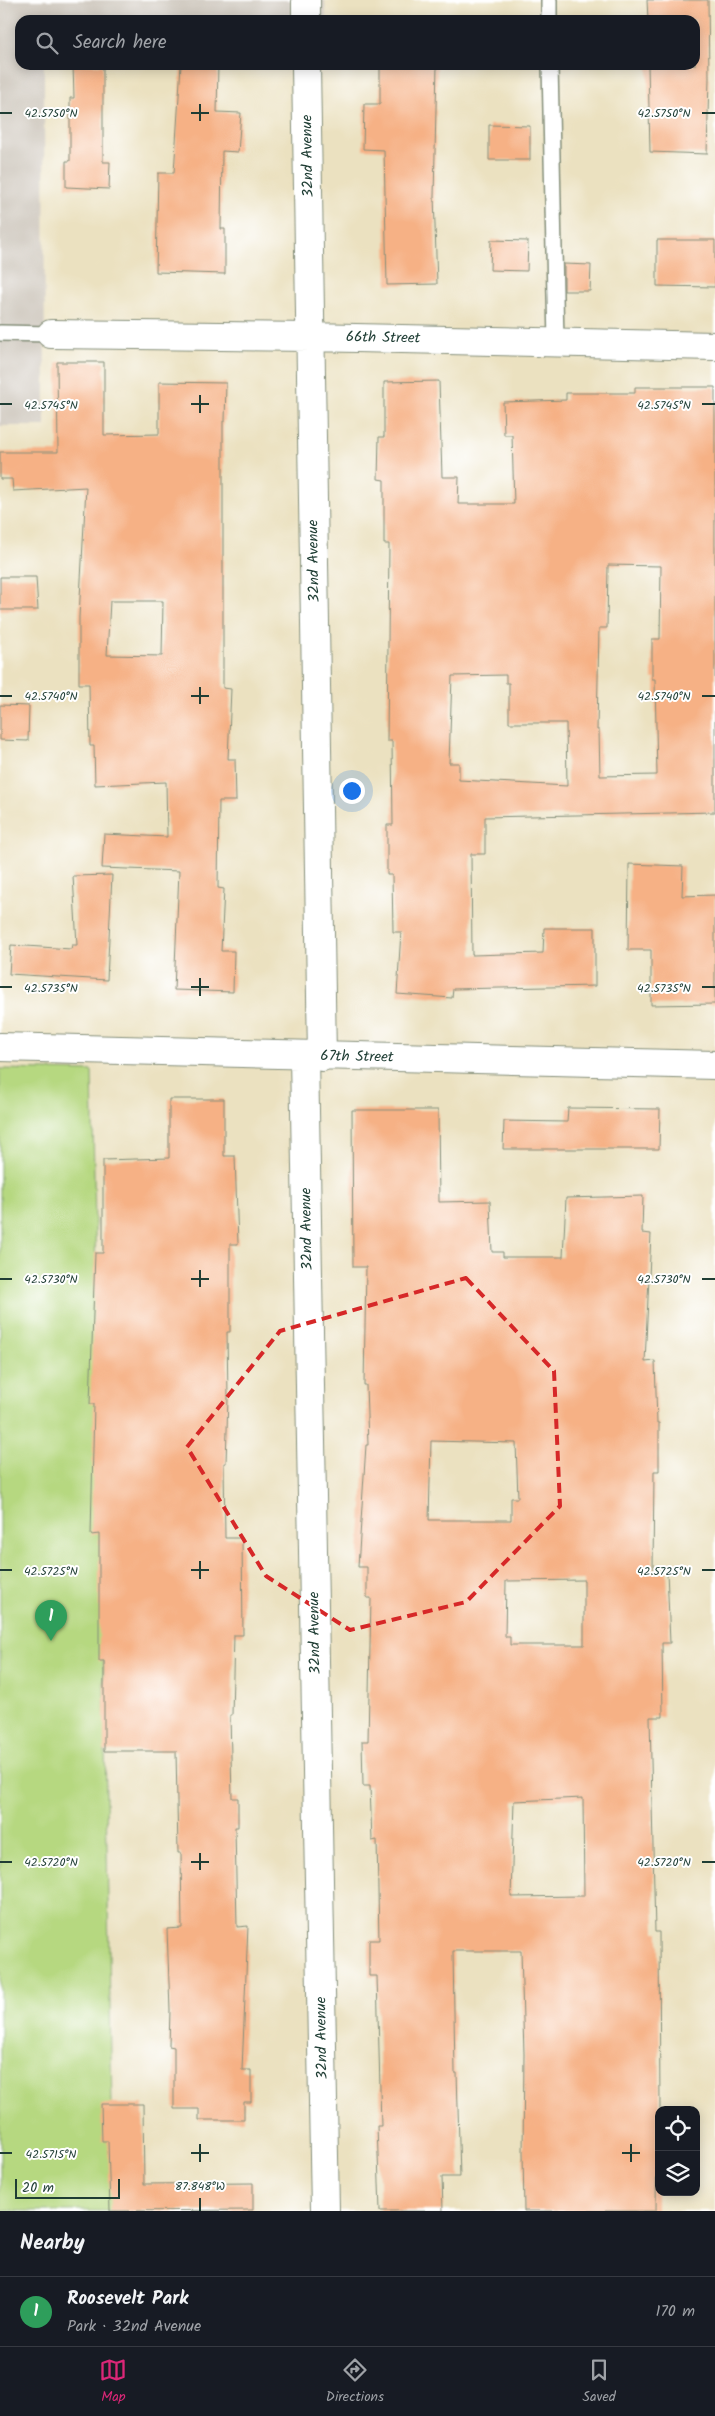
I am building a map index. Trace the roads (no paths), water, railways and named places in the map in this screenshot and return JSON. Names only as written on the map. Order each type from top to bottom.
[{"type":"street","points":[[306,0],[306,15]]},
{"type":"street","name":"32nd Avenue","points":[[306,70],[310,337],[313,1056],[326,2211]]},
{"type":"street","name":"66th Street","points":[[50,334],[310,337],[715,346]]},
{"type":"street","name":"67th Street","points":[[0,1047],[715,1065]]},
{"type":"lane","points":[[548,0],[549,15]]},
{"type":"lane","points":[[550,70],[556,342]]},
{"type":"lane","points":[[0,333],[50,334]]},
{"type":"place","name":"Roosevelt Park","points":[[51,1641]]}]
